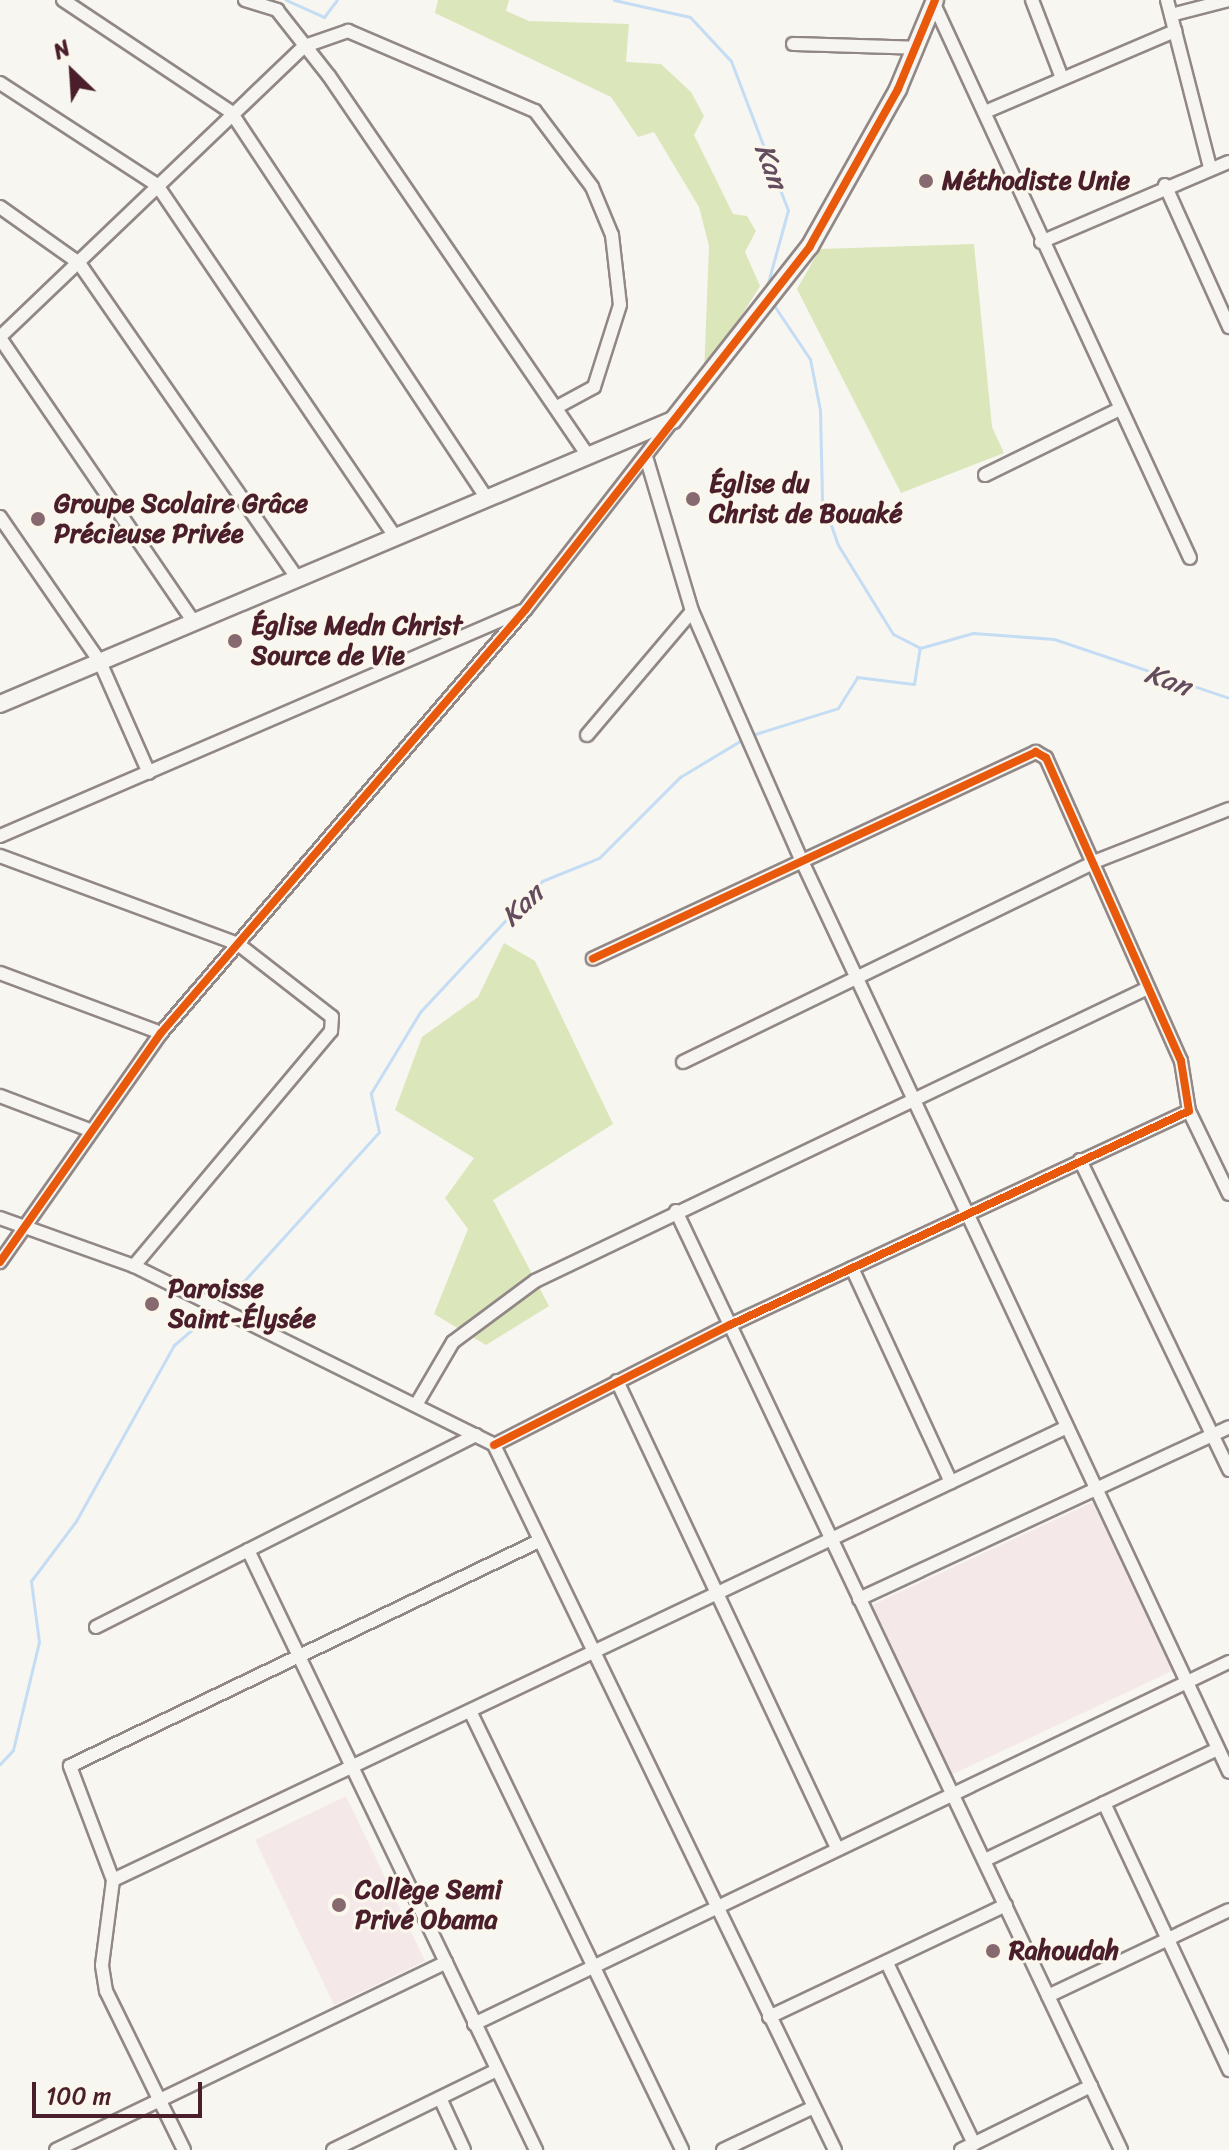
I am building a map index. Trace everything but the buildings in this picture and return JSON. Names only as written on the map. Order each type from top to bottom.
[{"type":"street","points":[[63,0],[231,112],[488,500]]},
{"type":"street","points":[[245,0],[277,10],[305,46],[588,456]]},
{"type":"street","points":[[1032,0],[1062,78]]},
{"type":"street","points":[[1167,0],[1210,167]]},
{"type":"street","points":[[1171,15],[1227,0]]},
{"type":"street","points":[[0,1262],[87,1129],[161,1033],[525,610],[647,460],[673,420],[810,246],[917,48],[934,2]]},
{"type":"street","points":[[934,2],[1041,242],[1190,558]]},
{"type":"street","points":[[194,622],[0,337],[231,112],[305,46],[348,31],[397,50],[535,111],[573,157],[612,235],[620,305],[594,387],[557,407]]},
{"type":"street","points":[[985,112],[1175,31]]},
{"type":"street","points":[[793,44],[917,48]]},
{"type":"street","points":[[0,83],[157,185],[396,538]]},
{"type":"street","points":[[1041,242],[1165,185],[1229,162]]},
{"type":"street","points":[[1165,185],[1229,327]]},
{"type":"street","points":[[0,207],[79,263],[298,579]]},
{"type":"street","points":[[985,475],[1120,409]]},
{"type":"street","points":[[1,701],[488,500],[673,420]]},
{"type":"street","points":[[647,460],[692,611],[801,859],[1229,1772]]},
{"type":"street","points":[[0,517],[100,662],[149,773]]},
{"type":"street","points":[[0,836],[525,610]]},
{"type":"street","points":[[587,735],[692,611]]},
{"type":"street","points":[[593,959],[801,859],[1036,752],[1046,758],[1181,1061],[1189,1111],[1229,1194]]},
{"type":"street","points":[[683,1062],[1094,862],[1229,809]]},
{"type":"street","points":[[0,856],[238,944],[332,1017],[331,1031],[134,1266]]},
{"type":"street","points":[[0,973],[161,1033]]},
{"type":"street","points":[[416,1405],[439,1361],[476,1322],[535,1281],[912,1095],[1148,988]]},
{"type":"street","points":[[0,1096],[87,1129]]},
{"type":"street","points":[[494,1445],[730,1325],[1189,1111]]},
{"type":"street","points":[[1080,1160],[1229,1470]]},
{"type":"street","points":[[676,1211],[1121,2150]]},
{"type":"street","points":[[0,1218],[134,1266],[494,1445],[718,1906],[812,2108],[835,2150]]},
{"type":"street","points":[[852,1268],[951,1482]]},
{"type":"street","points":[[617,1381],[837,1848]]},
{"type":"street","points":[[113,1880],[353,1770],[1067,1427]]},
{"type":"street","points":[[859,1599],[1229,1427]]},
{"type":"street","points":[[96,1627],[476,1435]]},
{"type":"street","points":[[184,2150],[106,1991],[113,1880],[70,1774],[74,1760],[299,1657],[539,1541]]},
{"type":"street","points":[[248,1550],[536,2150]]},
{"type":"street","points":[[474,2024],[1229,1662]]},
{"type":"street","points":[[471,1713],[682,2150]]},
{"type":"street","points":[[985,1860],[1218,1749]]},
{"type":"street","points":[[1104,1803],[1229,2070]]},
{"type":"street","points":[[769,2017],[1006,1905]]},
{"type":"street","points":[[1048,1996],[1229,1910]]},
{"type":"street","points":[[56,2150],[158,2097],[446,1962]]},
{"type":"street","points":[[887,1963],[974,2144]]},
{"type":"street","points":[[333,2150],[497,2070]]},
{"type":"street","points":[[961,2150],[1091,2086]]},
{"type":"street","points":[[440,2098],[464,2150]]},
{"type":"street","points":[[723,2150],[812,2108]]},
{"type":"shaded area","points":[[1093,1502],[1172,1671],[949,1776],[870,1606]]},
{"type":"shaded area","points":[[346,1796],[425,1961],[334,2005],[255,1840]]},
{"type":"green space","points":[[438,0],[509,0],[506,11],[529,21],[629,24],[626,62],[661,64],[691,92],[704,116],[694,135],[733,214],[747,216],[756,231],[745,252],[760,286],[704,375],[709,246],[699,207],[654,132],[638,137],[611,97],[435,13]]},
{"type":"green space","points":[[974,244],[992,427],[1004,453],[901,493],[797,289],[820,249]]},
{"type":"green space","points":[[504,943],[535,961],[613,1124],[493,1200],[549,1306],[486,1345],[434,1314],[468,1229],[445,1198],[474,1158],[395,1110],[422,1037],[478,997]]},
{"type":"waterway","name":"Kan","points":[[286,0],[324,17],[337,0]]},
{"type":"waterway","name":"Kan","points":[[614,0],[690,17],[731,61],[788,210],[766,290]]},
{"type":"waterway","name":"Kan","points":[[773,304],[810,359],[820,410],[822,500],[838,545],[893,634],[920,648]]},
{"type":"waterway","name":"Kan","points":[[752,735],[838,708],[857,677],[914,684],[920,648],[973,633],[1054,639],[1229,698]]},
{"type":"waterway","name":"Kan","points":[[220,1297],[244,1281],[379,1132],[371,1093],[420,1012],[542,881],[599,858],[680,777],[745,738]]},
{"type":"waterway","points":[[0,1764],[13,1750],[39,1642],[31,1581],[76,1521],[174,1345],[209,1315]]},
{"type":"cycle path","points":[[0,1262],[161,1033],[525,610],[810,246],[898,89],[935,0]]},
{"type":"cycle path","points":[[494,1445],[730,1325],[1189,1111],[1181,1061],[1046,758],[1036,752],[593,959]]},
{"type":"place","name":"Méthodiste Unie","points":[[926,181]]},
{"type":"place","name":"Église du Christ de Bouaké","points":[[693,499]]},
{"type":"place","name":"Groupe Scolaire Grâce Précieuse Privée","points":[[38,519]]},
{"type":"place","name":"Église Medn Christ Source de Vie","points":[[235,641]]},
{"type":"place","name":"Paroisse Saint-Élysée","points":[[152,1304]]},
{"type":"place","name":"Collège Semi Privé Obama","points":[[339,1905]]},
{"type":"place","name":"Rahoudah","points":[[993,1951]]}]
